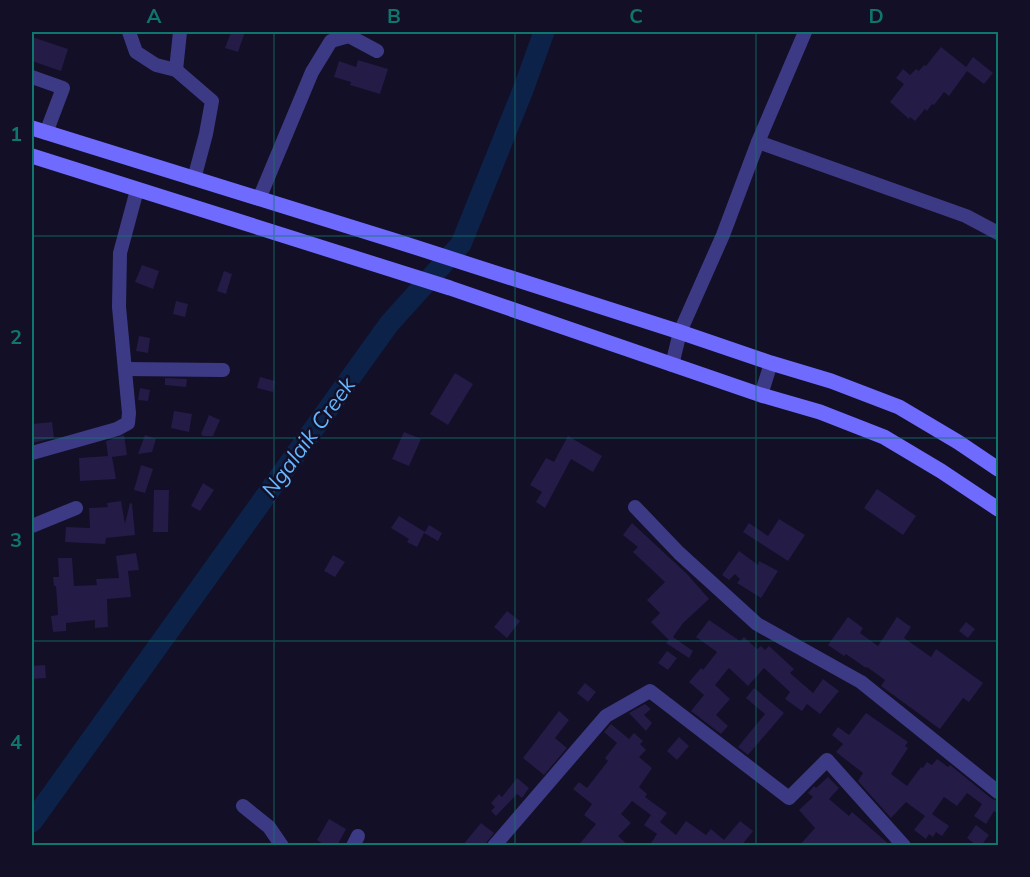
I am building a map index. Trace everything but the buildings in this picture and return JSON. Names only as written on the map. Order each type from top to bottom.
[{"type":"main road","points":[[39,130],[399,242],[831,381],[899,406],[999,469]]},
{"type":"main road","points":[[32,156],[450,288],[761,395],[820,412],[884,437],[941,471],[999,510]]},
{"type":"street","points":[[129,32],[136,52],[156,65],[176,70],[212,101],[194,179]]},
{"type":"street","points":[[176,70],[180,32]]},
{"type":"street","points":[[672,365],[680,332],[723,235],[758,142],[806,32]]},
{"type":"street","points":[[259,199],[312,72],[331,41],[349,36],[377,51]]},
{"type":"street","points":[[32,77],[63,88],[39,130]]},
{"type":"street","points":[[758,142],[966,216],[999,233]]},
{"type":"street","points":[[32,453],[117,429],[128,423],[119,307],[120,253],[137,190]]},
{"type":"street","points":[[761,395],[771,363]]},
{"type":"street","points":[[125,369],[223,370]]},
{"type":"street","points":[[635,507],[680,553],[757,624],[861,682],[999,792]]},
{"type":"street","points":[[32,526],[76,508]]},
{"type":"street","points":[[494,846],[606,716],[650,692],[789,798],[827,760],[904,846]]},
{"type":"street","points":[[243,806],[269,827],[282,846]]},
{"type":"waterway","name":"Ngalaik Creek","points":[[32,822],[389,324],[461,244],[544,32]]}]
